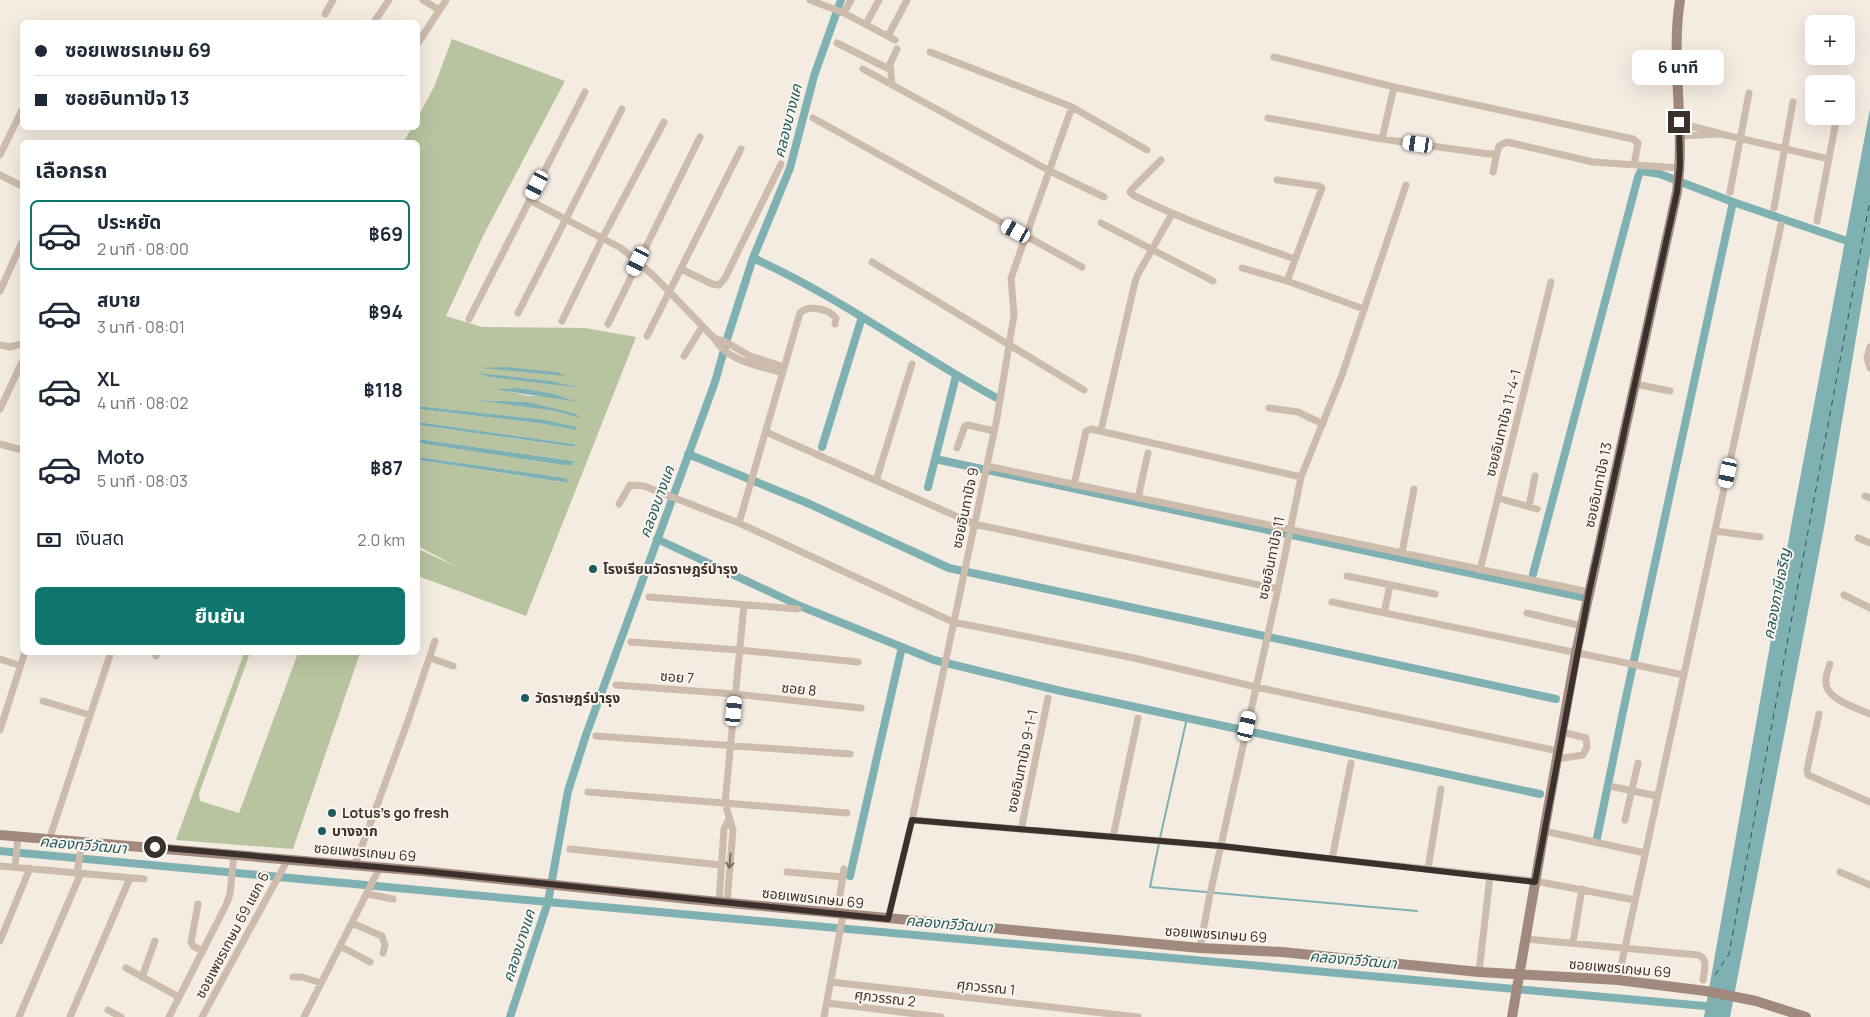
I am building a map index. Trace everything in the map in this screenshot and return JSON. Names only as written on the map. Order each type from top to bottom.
[{"type":"main road","name":"ซอยอินทาปัจ 13","points":[[1512,1017],[1576,653],[1679,176],[1677,28],[1680,0]]},
{"type":"main road","name":"ซอยเพชรเกษม 69","points":[[0,835],[18,840],[49,840],[82,845],[234,858],[355,865],[378,871],[566,886],[841,916],[1200,948],[1282,952],[1479,972],[1519,979],[1618,980],[1702,985],[1742,998],[1756,1000],[1806,1017]]},
{"type":"street","points":[[325,14],[333,0]]},
{"type":"street","points":[[375,20],[389,0]]},
{"type":"street","points":[[423,0],[439,10]]},
{"type":"street","points":[[420,40],[446,0]]},
{"type":"street","points":[[810,0],[844,13],[895,40]]},
{"type":"street","points":[[844,13],[851,0]]},
{"type":"street","points":[[866,24],[879,0]]},
{"type":"street","points":[[888,36],[907,0]]},
{"type":"street","points":[[837,43],[891,70]]},
{"type":"street","points":[[892,85],[891,60],[897,49]]},
{"type":"street","points":[[930,52],[1072,107],[1147,150]]},
{"type":"street","points":[[1274,58],[1394,88],[1633,138],[1638,143],[1634,165]]},
{"type":"street","points":[[863,69],[1050,171],[1104,196]]},
{"type":"street","points":[[1382,139],[1394,88]]},
{"type":"street","points":[[468,319],[585,92]]},
{"type":"street","points":[[1730,192],[1749,93]]},
{"type":"street","points":[[1774,208],[1793,102]]},
{"type":"street","name":"ซอยอินทาปัจ 9","points":[[888,919],[912,820],[994,431],[1014,315],[1011,278],[1072,107]]},
{"type":"street","points":[[518,313],[622,109]]},
{"type":"street","points":[[0,155],[20,114]]},
{"type":"street","points":[[813,118],[1082,267]]},
{"type":"street","points":[[1268,118],[1382,139],[1489,154],[1497,153]]},
{"type":"street","points":[[562,321],[603,237],[664,122]]},
{"type":"street","points":[[1679,122],[1721,134]]},
{"type":"street","points":[[1818,221],[1835,125]]},
{"type":"street","points":[[1679,136],[1721,134],[1829,159]]},
{"type":"street","points":[[608,324],[700,136]]},
{"type":"street","points":[[1493,172],[1499,146],[1507,142],[1593,162],[1634,165],[1679,176]]},
{"type":"street","points":[[647,336],[740,149]]},
{"type":"street","points":[[1161,160],[1130,192],[1172,214],[1233,238],[1295,259]]},
{"type":"street","points":[[681,269],[712,284],[719,285],[725,278],[781,164]]},
{"type":"street","points":[[0,176],[20,185]]},
{"type":"street","points":[[1277,180],[1322,188],[1287,280]]},
{"type":"street","name":"ซอยอินทาปัจ 11","points":[[1200,948],[1301,477],[1342,375],[1406,185]]},
{"type":"street","points":[[529,200],[603,237],[638,261],[714,338],[720,348],[730,356],[749,359],[783,370]]},
{"type":"street","points":[[1101,430],[1135,282],[1172,214]]},
{"type":"street","points":[[1101,223],[1213,281]]},
{"type":"street","points":[[1618,980],[1780,225]]},
{"type":"street","points":[[0,291],[20,246]]},
{"type":"street","points":[[872,262],[1084,390]]},
{"type":"street","points":[[1242,268],[1287,280],[1364,309]]},
{"type":"street","name":"ซอยอินทาปัจ 11-4-1","points":[[1480,570],[1551,282]]},
{"type":"street","points":[[739,523],[799,314],[809,308],[832,313],[836,318],[835,324]]},
{"type":"street","points":[[684,356],[702,327]]},
{"type":"street","points":[[714,338],[724,341],[749,359]]},
{"type":"street","points":[[0,345],[9,347],[20,344]]},
{"type":"street","points":[[1870,347],[1867,358],[1870,368]]},
{"type":"street","points":[[876,480],[912,364]]},
{"type":"street","points":[[0,409],[20,366]]},
{"type":"street","points":[[1635,384],[1670,392]]},
{"type":"street","points":[[1269,408],[1298,412],[1323,424]]},
{"type":"street","points":[[957,448],[965,426],[994,431]]},
{"type":"street","points":[[1074,485],[1088,429],[1101,430],[1301,477]]},
{"type":"street","points":[[766,432],[974,524],[1278,588]]},
{"type":"street","points":[[0,444],[20,449]]},
{"type":"street","points":[[1138,498],[1148,453]]},
{"type":"street","points":[[987,467],[1290,532],[1589,592]]},
{"type":"street","points":[[1528,506],[1536,476]]},
{"type":"street","points":[[619,504],[630,485],[644,486],[739,523],[953,622],[1134,658],[1558,755],[1583,755],[1587,747],[1586,738],[1562,732]]},
{"type":"street","points":[[1402,554],[1414,489]]},
{"type":"street","points":[[1498,498],[1537,509]]},
{"type":"street","points":[[1715,531],[1760,537]]},
{"type":"street","points":[[1858,538],[1870,543]]},
{"type":"street","points":[[1347,576],[1435,594]]},
{"type":"street","points":[[1384,613],[1390,585]]},
{"type":"street","points":[[1844,596],[1870,608]]},
{"type":"street","points":[[649,597],[798,609]]},
{"type":"street","points":[[1332,602],[1684,675]]},
{"type":"street","points":[[723,903],[733,830],[725,803],[744,605]]},
{"type":"street","points":[[1527,613],[1582,626]]},
{"type":"street","points":[[355,865],[435,641]]},
{"type":"street","points":[[631,642],[740,650],[858,662]]},
{"type":"street","points":[[0,730],[24,655]]},
{"type":"street","points":[[49,840],[110,655]]},
{"type":"street","points":[[430,658],[453,666]]},
{"type":"street","points":[[0,659],[16,664]]},
{"type":"street","points":[[1830,664],[1825,682],[1827,691],[1834,697],[1870,714]]},
{"type":"street","name":"ซอย 7","points":[[616,685],[735,694]]},
{"type":"street","name":"ซอย 8","points":[[735,694],[861,708]]},
{"type":"street","name":"ซอยอินทาปัจ 9-1-1","points":[[1021,830],[1048,698]]},
{"type":"street","points":[[43,701],[90,716]]},
{"type":"street","points":[[1819,714],[1807,770],[1808,775],[1870,802]]},
{"type":"street","points":[[1113,837],[1138,718]]},
{"type":"street","points":[[596,736],[850,754]]},
{"type":"street","points":[[1625,820],[1638,762]]},
{"type":"street","points":[[1332,859],[1352,763]]},
{"type":"street","points":[[1614,787],[1657,796]]},
{"type":"street","points":[[1428,869],[1441,789]]},
{"type":"street","points":[[588,792],[847,813]]},
{"type":"street","points":[[723,903],[721,865],[724,829],[729,819]]},
{"type":"street","points":[[912,820],[1221,846],[1490,876],[1582,889],[1635,900]]},
{"type":"street","points":[[1544,830],[1645,853]]},
{"type":"street","points":[[15,867],[18,840]]},
{"type":"street","points":[[19,1017],[79,870],[82,845]]},
{"type":"street","points":[[570,849],[721,865]]},
{"type":"street","points":[[169,1017],[223,912],[230,894],[234,858]]},
{"type":"street","name":"ซอยเพชรเกษม 69 แยก 6","points":[[202,1017],[286,862]]},
{"type":"street","points":[[0,866],[79,870],[144,879]]},
{"type":"street","points":[[0,941],[30,868]]},
{"type":"street","points":[[304,1017],[378,871]]},
{"type":"street","points":[[787,872],[844,873],[840,933],[824,1017]]},
{"type":"street","points":[[1840,872],[1870,884]]},
{"type":"street","points":[[1479,972],[1490,876]]},
{"type":"street","points":[[70,1017],[130,878]]},
{"type":"street","points":[[1573,943],[1582,889]]},
{"type":"street","points":[[367,893],[393,899]]},
{"type":"street","points":[[198,904],[191,942],[193,946],[203,951]]},
{"type":"street","points":[[352,923],[382,936],[385,945],[384,953]]},
{"type":"street","points":[[1526,939],[1625,947],[1703,957],[1705,961],[1702,985]]},
{"type":"street","points":[[142,977],[155,941]]},
{"type":"street","points":[[340,946],[370,962]]},
{"type":"street","points":[[126,968],[179,997]]},
{"type":"street","points":[[293,977],[302,977],[321,983]]},
{"type":"street","name":"ศุภวรรณ 1","points":[[831,982],[1138,1017]]},
{"type":"street","name":"ศุภวรรณ 2","points":[[826,1003],[941,1017]]},
{"type":"street","points":[[108,1010],[122,1017]]},
{"type":"green space","points":[[452,39],[565,81],[484,234],[446,316],[482,327],[585,328],[636,337],[526,616],[420,577],[420,550],[457,567],[420,547],[420,460],[567,483],[566,478],[420,457],[420,443],[563,465],[572,465],[574,461],[420,439],[420,425],[574,447],[574,444],[420,422],[420,409],[538,423],[576,430],[539,419],[420,406],[420,140],[404,140],[411,130],[420,130],[420,113],[434,87]],"holes":[[[481,374],[551,381],[575,387],[490,377]],[[518,388],[551,393],[575,401],[545,396],[529,396],[499,389]],[[481,400],[528,402],[579,418],[554,411]]]},
{"type":"green space","points":[[243,655],[249,655],[199,794],[200,801],[239,813],[297,655],[359,655],[293,849],[176,840]]},
{"type":"water","points":[[1870,109],[1870,255],[1824,528],[1730,1017],[1704,1017],[1792,521]]},
{"type":"water","points":[[505,367],[557,372],[566,376],[482,368]]},
{"type":"water","points":[[477,373],[551,381],[581,388],[490,377]]},
{"type":"water","points":[[518,388],[551,393],[581,403],[496,389]]},
{"type":"water","points":[[477,400],[528,402],[576,414],[580,418],[554,411]]},
{"type":"water","points":[[420,406],[539,419],[577,427],[576,430],[538,423],[420,409]]},
{"type":"water","points":[[420,422],[574,444],[575,447],[420,425]]},
{"type":"water","points":[[420,439],[574,461],[572,465],[420,443]]},
{"type":"water","points":[[420,457],[566,478],[568,483],[420,460]]},
{"type":"waterway","name":"คลองบางแค","points":[[510,1017],[548,902],[568,791],[586,735],[715,382],[753,258],[790,168],[814,76],[841,0]]},
{"type":"waterway","points":[[1533,574],[1641,171],[1660,174],[1733,202],[1853,243]]},
{"type":"waterway","points":[[1597,838],[1733,202]]},
{"type":"waterway","points":[[753,258],[815,289],[995,397]]},
{"type":"waterway","points":[[822,447],[862,317]]},
{"type":"waterway","points":[[928,487],[956,376]]},
{"type":"waterway","points":[[688,454],[805,502],[949,568],[1556,699]]},
{"type":"waterway","points":[[935,459],[1582,597]]},
{"type":"waterway","points":[[657,539],[800,606],[934,660],[1061,691],[1540,794]]},
{"type":"waterway","points":[[850,876],[902,647]]},
{"type":"waterway","points":[[1160,838],[1187,718]]},
{"type":"waterway","points":[[1159,843],[1150,887],[1417,911]]},
{"type":"waterway","name":"คลองทวีวัฒนา","points":[[0,851],[1716,1007]]},
{"type":"ferry route","points":[[1715,975],[1729,954],[1870,200]]},
{"type":"place","name":"โรงเรียนวัดราษฎร์บำรุง","points":[[593,569]]},
{"type":"place","name":"วัดราษฎร์บำรุง","points":[[525,698]]},
{"type":"place","name":"Lotus's go fresh","points":[[332,813]]},
{"type":"place","name":"บางจาก","points":[[322,831]]},
{"type":"route","points":[[155,847],[422,871],[888,919],[912,820],[1221,846],[1535,882],[1576,653],[1677,192],[1680,165],[1679,122]]},
{"type":"water label","name":"คลองภาษีเจริญ","points":[[1777,594]]}]
